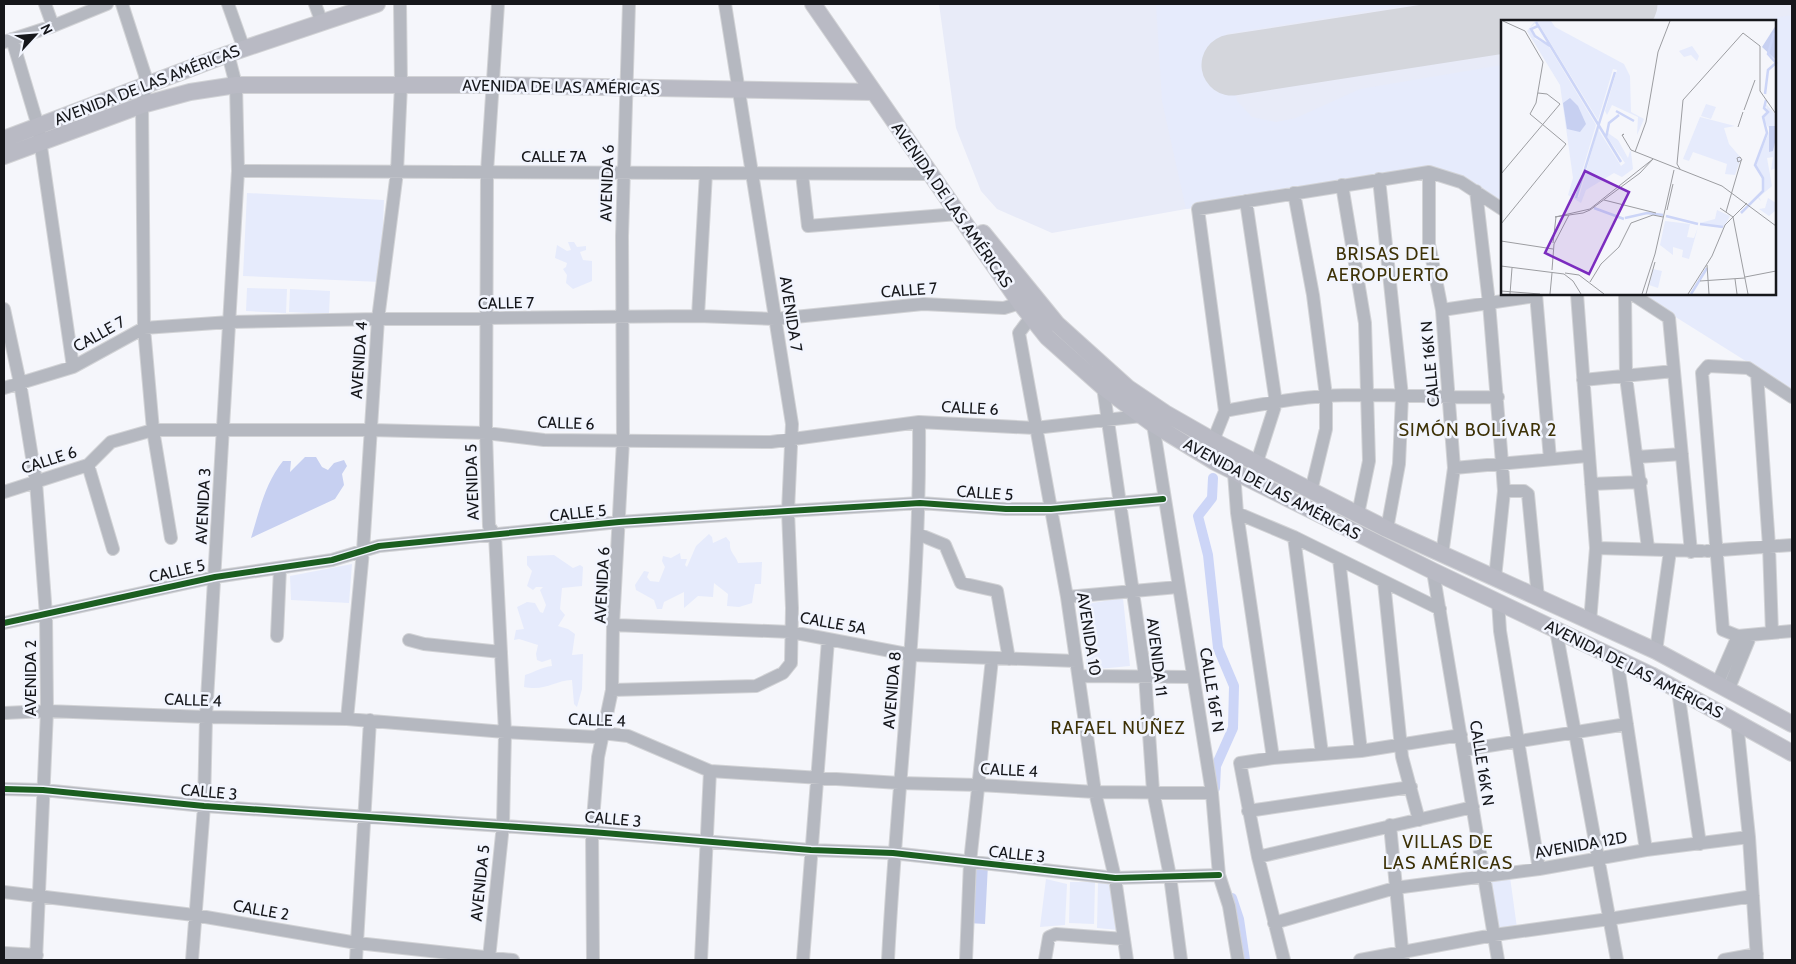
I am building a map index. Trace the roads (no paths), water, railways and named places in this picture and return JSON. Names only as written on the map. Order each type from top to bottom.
[{"type":"main road","name":"AVENIDA DE LAS AMÉRICAS","points":[[4,138],[228,54],[377,4]]},
{"type":"main road","points":[[813,4],[874,92]]},
{"type":"main road","name":"AVENIDA DE LAS AMÉRICAS","points":[[820,4],[964,211],[1057,324],[1128,388],[1165,413],[1217,443],[1311,491],[1442,554],[1656,650],[1792,724]]},
{"type":"main road","name":"AVENIDA DE LAS AMÉRICAS","points":[[4,156],[142,106],[190,92],[236,85],[494,85],[874,92],[1020,303],[1047,337],[1103,387],[1147,420],[1234,473],[1651,675],[1792,753]]},
{"type":"main road","points":[[1215,462],[1222,455],[1217,443]]},
{"type":"main road","points":[[1234,473],[1234,463],[1250,459]]},
{"type":"main road","points":[[1617,658],[1626,650],[1626,644],[1619,634]]},
{"type":"main road","points":[[1651,675],[1648,664],[1649,659],[1656,650]]},
{"type":"street","points":[[45,4],[53,26]]},
{"type":"street","points":[[73,367],[38,126],[8,40],[53,26],[106,4]]},
{"type":"street","points":[[122,4],[145,74],[146,86],[142,106],[144,328],[153,430],[171,538]]},
{"type":"street","points":[[228,4],[244,49]]},
{"type":"street","points":[[315,4],[322,23]]},
{"type":"street","name":"AVENIDA 4","points":[[347,719],[364,551],[378,319],[397,172],[401,85],[400,4]]},
{"type":"street","name":"AVENIDA 5","points":[[482,958],[503,825],[505,732],[494,536],[489,526],[486,433],[487,172],[498,4]]},
{"type":"street","name":"AVENIDA 6","points":[[593,960],[592,832],[598,757],[612,690],[613,625],[623,441],[621,316],[623,173],[628,88],[629,4]]},
{"type":"street","name":"AVENIDA 7","points":[[612,690],[756,686],[783,673],[791,663],[792,632],[788,511],[792,424],[725,4]]},
{"type":"street","name":"AVENIDA 3","points":[[192,960],[194,915],[204,806],[206,717],[238,171],[236,85],[228,54]]},
{"type":"street","name":"CALLE 7A","points":[[238,171],[930,174]]},
{"type":"street","points":[[1217,443],[1225,410],[1198,209],[1429,172],[1461,182],[1501,208]]},
{"type":"street","name":"CALLE 16K N","points":[[1429,172],[1429,244],[1442,310],[1454,468],[1442,554]]},
{"type":"street","points":[[698,316],[706,173]]},
{"type":"street","points":[[802,174],[808,226],[958,214]]},
{"type":"street","points":[[1379,179],[1402,396],[1399,464],[1387,528]]},
{"type":"street","points":[[1342,185],[1365,323],[1369,461],[1358,514]]},
{"type":"street","points":[[1476,191],[1498,397],[1504,491],[1495,578]]},
{"type":"street","points":[[1294,193],[1312,286],[1326,396],[1326,428],[1311,491]]},
{"type":"street","points":[[1246,201],[1276,403],[1250,459]]},
{"type":"street","points":[[1442,310],[1536,295],[1550,459]]},
{"type":"street","points":[[1577,295],[1596,548],[1590,622]]},
{"type":"street","points":[[1625,295],[1626,377],[1638,457],[1648,548]]},
{"type":"street","points":[[1634,295],[1669,318],[1682,454],[1723,630],[1725,633],[1744,637],[1792,631]]},
{"type":"street","name":"CALLE 7","points":[[4,388],[73,367],[144,328],[230,322],[378,319],[486,320],[698,316],[775,319],[923,304],[1004,308],[1020,303]]},
{"type":"street","name":"AVENIDA 2","points":[[4,309],[20,383],[36,482],[46,615],[47,711],[36,958]]},
{"type":"street","name":"AVENIDA 10","points":[[1032,317],[1019,333],[1067,597],[1096,792],[1115,878],[1126,960]]},
{"type":"street","points":[[1704,551],[1702,373],[1704,368],[1743,367],[1792,396]]},
{"type":"street","points":[[1583,380],[1674,371]]},
{"type":"street","points":[[1757,374],[1770,546],[1772,633]]},
{"type":"street","name":"AVENIDA 11","points":[[1103,387],[1131,591],[1145,675],[1153,791],[1170,876],[1181,960]]},
{"type":"street","points":[[1225,410],[1326,396],[1368,394],[1449,398],[1498,397]]},
{"type":"street","name":"CALLE 6","points":[[4,492],[88,465],[111,442],[153,430],[371,430],[486,433],[544,440],[770,442],[919,422],[1035,428],[1107,421],[1147,420]]},
{"type":"street","name":"CALLE 16F N","points":[[1147,420],[1163,499],[1212,793],[1220,875],[1229,906],[1238,960]]},
{"type":"street","name":"AVENIDA 8","points":[[888,960],[893,853],[912,655],[920,503],[919,422]]},
{"type":"street","points":[[1638,457],[1682,454]]},
{"type":"street","points":[[1454,468],[1588,456]]},
{"type":"street","points":[[88,465],[113,549]]},
{"type":"street","points":[[1234,473],[1237,513],[1273,758]]},
{"type":"street","points":[[1591,484],[1641,482]]},
{"type":"street","points":[[1504,491],[1524,491],[1528,494],[1538,598]]},
{"type":"street","name":"CALLE 5","points":[[4,623],[215,577],[332,560],[379,546],[619,522],[920,503],[1006,509],[1051,509],[1163,499]]},
{"type":"street","points":[[1237,513],[1294,537],[1440,610]]},
{"type":"street","points":[[918,534],[945,545],[960,583],[997,591],[1009,659]]},
{"type":"street","points":[[1294,537],[1322,754]]},
{"type":"street","points":[[1596,548],[1704,551],[1792,545]]},
{"type":"street","points":[[1656,650],[1670,551]]},
{"type":"street","points":[[1339,559],[1360,751]]},
{"type":"street","points":[[277,636],[280,568]]},
{"type":"street","name":"CALLE 16K N","points":[[1434,571],[1498,960]]},
{"type":"street","points":[[1384,582],[1402,756],[1419,820]]},
{"type":"street","points":[[1067,597],[1178,587]]},
{"type":"street","points":[[1498,601],[1500,631],[1539,869]]},
{"type":"street","name":"CALLE 5A","points":[[613,625],[792,632],[912,655],[1076,661]]},
{"type":"street","points":[[1556,630],[1596,858],[1617,960]]},
{"type":"street","points":[[1723,685],[1744,637]]},
{"type":"street","points":[[409,640],[424,644],[501,652]]},
{"type":"street","points":[[803,960],[811,850],[819,776],[828,640]]},
{"type":"street","points":[[1617,658],[1646,850]]},
{"type":"street","points":[[966,960],[970,862],[992,659]]},
{"type":"street","points":[[1079,676],[1145,675],[1193,677]]},
{"type":"street","points":[[1678,691],[1700,844]]},
{"type":"street","name":"CALLE 4","points":[[4,713],[47,711],[206,717],[347,719],[505,732],[596,737],[602,733],[628,736],[710,771],[819,776],[899,783],[979,785],[1096,792],[1212,793]]},
{"type":"street","points":[[356,960],[366,817],[370,720]]},
{"type":"street","points":[[1724,960],[1757,957],[1749,837],[1737,722]]},
{"type":"street","points":[[1463,750],[1519,739],[1627,724]]},
{"type":"street","points":[[1284,960],[1258,857],[1240,763],[1273,758],[1360,751],[1461,735]]},
{"type":"street","points":[[701,960],[710,771]]},
{"type":"street","points":[[1248,812],[1411,787]]},
{"type":"street","name":"CALLE 3","points":[[4,789],[43,790],[204,806],[503,825],[811,850],[893,853],[1115,878],[1220,875]]},
{"type":"street","points":[[1258,857],[1473,807]]},
{"type":"street","points":[[1390,825],[1402,957]]},
{"type":"street","name":"AVENIDA 12D","points":[[1274,923],[1395,888],[1539,869],[1646,850],[1749,837]]},
{"type":"street","name":"CALLE 2","points":[[4,892],[194,915],[357,943],[513,960]]},
{"type":"street","points":[[1360,960],[1402,957],[1494,935],[1753,896]]},
{"type":"street","points":[[1045,960],[1049,937],[1056,934],[1124,939]]},
{"type":"street","points":[[4,953],[36,958]]},
{"type":"waterway","points":[[1213,478],[1212,498],[1198,516],[1208,555],[1218,648],[1234,686],[1233,728],[1216,766],[1215,788]]},
{"type":"waterway","points":[[1232,898],[1239,919],[1245,960]]},
{"type":"district","name":"BRISAS DEL AEROPUERTO","points":[[1388,264]]},
{"type":"district","name":"SIMÓN BOLÍVAR 2","points":[[1478,430]]},
{"type":"district","name":"RAFAEL NÚÑEZ","points":[[1118,728]]},
{"type":"district","name":"VILLAS DE LAS AMÉRICAS","points":[[1448,852]]}]
